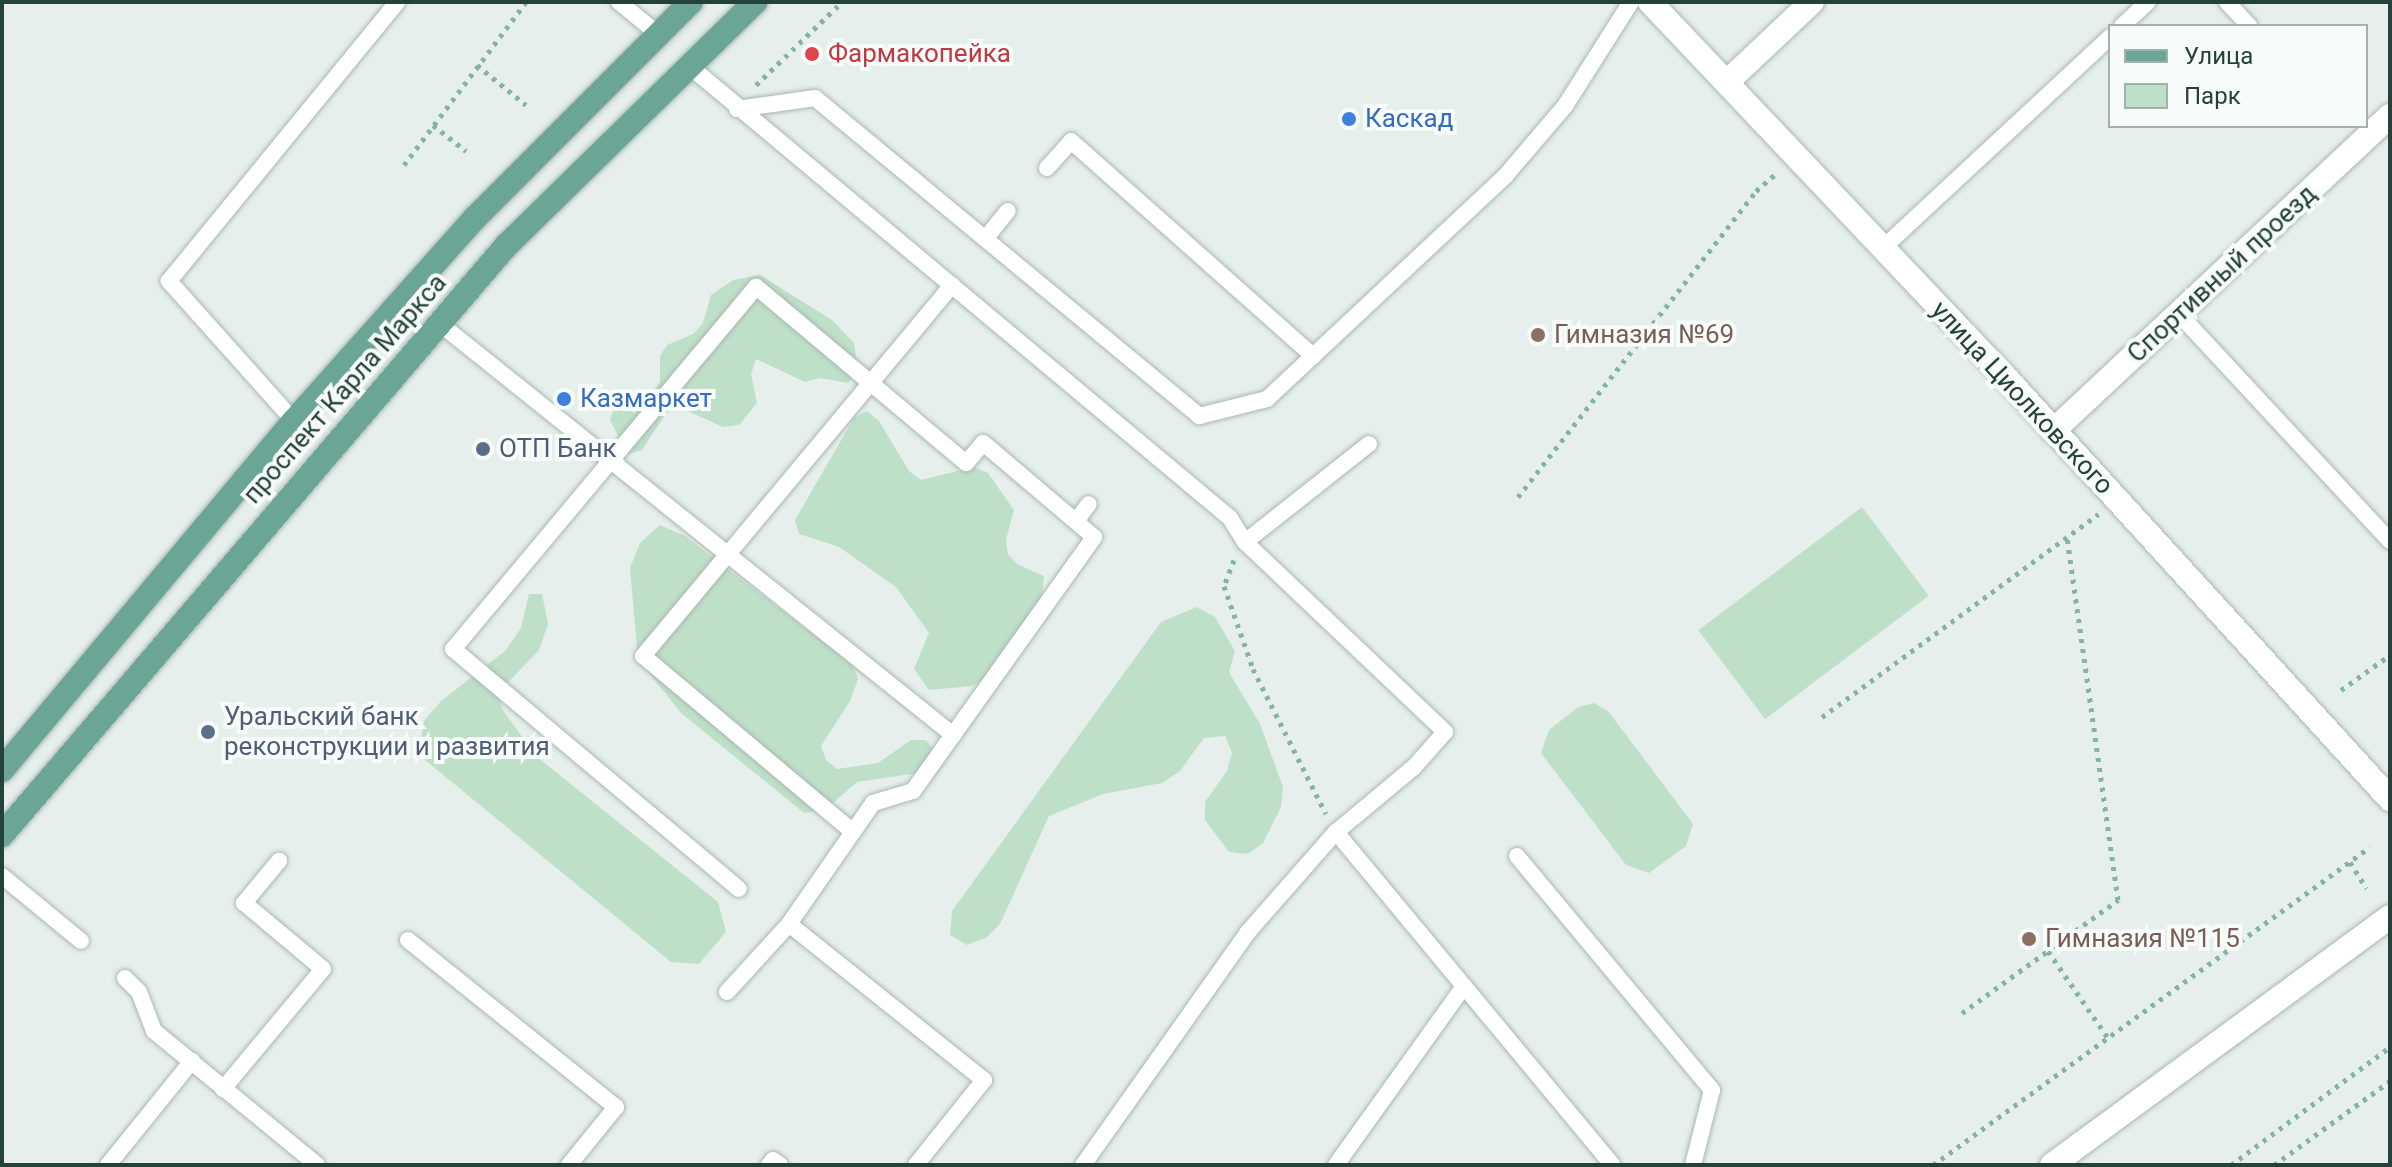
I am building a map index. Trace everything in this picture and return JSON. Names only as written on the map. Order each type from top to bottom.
[{"type":"main road","name":"проспект Карла Маркса","points":[[2,770],[294,421],[475,218],[691,2]]},
{"type":"main road","name":"проспект Карла Маркса","points":[[2,835],[506,246],[687,64],[755,2]]},
{"type":"main road","name":"улица Циолковского","points":[[1650,2],[2053,431],[2390,799]]},
{"type":"main road","points":[[1727,82],[1812,2]]},
{"type":"main road","name":"Спортивный проезд","points":[[2053,431],[2390,116]]},
{"type":"main road","points":[[475,218],[506,246]]},
{"type":"main road","points":[[408,294],[439,323]]},
{"type":"main road","points":[[2052,1165],[2390,917]]},
{"type":"lane","points":[[294,421],[169,281],[397,2]]},
{"type":"lane","points":[[619,2],[658,34]]},
{"type":"lane","points":[[735,108],[815,98],[1199,416],[1259,404],[1506,175],[1565,106],[1631,2]]},
{"type":"lane","points":[[2124,24],[2148,2]]},
{"type":"lane","points":[[2228,3],[2247,24]]},
{"type":"lane","points":[[1883,248],[2108,39]]},
{"type":"lane","points":[[687,64],[735,108],[952,285],[1134,448],[1230,518],[1245,542],[1445,732],[1414,767],[1336,832],[1248,932],[1083,1165]]},
{"type":"lane","points":[[1047,168],[1071,141],[1313,356]]},
{"type":"lane","points":[[985,239],[1008,211]]},
{"type":"lane","points":[[853,832],[643,656],[952,285]]},
{"type":"lane","points":[[727,992],[789,924],[873,803],[913,791],[1094,537],[983,443],[966,463],[756,287],[453,649],[739,889]]},
{"type":"lane","points":[[2179,314],[2390,541]]},
{"type":"lane","points":[[439,323],[953,735]]},
{"type":"lane","points":[[1245,542],[1369,444]]},
{"type":"lane","points":[[1076,521],[1089,504]]},
{"type":"lane","points":[[1336,832],[1612,1165]]},
{"type":"lane","points":[[1517,856],[1712,1090],[1693,1165]]},
{"type":"lane","points":[[223,1089],[323,969],[244,903],[279,861]]},
{"type":"lane","points":[[2,876],[81,941]]},
{"type":"lane","points":[[789,924],[984,1080],[916,1165]]},
{"type":"lane","points":[[408,940],[616,1107],[569,1165]]},
{"type":"lane","points":[[125,978],[139,992],[154,1031],[317,1165]]},
{"type":"lane","points":[[1336,1165],[1464,986]]},
{"type":"lane","points":[[108,1165],[192,1061]]},
{"type":"lane","points":[[769,1165],[773,1160],[780,1165]]},
{"type":"path","points":[[404,165],[526,2]]},
{"type":"path","points":[[735,108],[842,2]]},
{"type":"path","points":[[477,65],[526,105]]},
{"type":"path","points":[[433,125],[466,151]]},
{"type":"path","points":[[1518,497],[1756,191],[1797,157]]},
{"type":"path","points":[[1822,717],[2116,500]]},
{"type":"path","points":[[1962,1013],[2118,900],[2067,536]]},
{"type":"path","points":[[1224,586],[1253,669],[1336,832]]},
{"type":"path","points":[[2341,690],[2390,655]]},
{"type":"path","points":[[1933,1165],[2370,847]]},
{"type":"path","points":[[2350,862],[2366,888]]},
{"type":"path","points":[[2048,951],[2108,1038]]},
{"type":"path","points":[[2231,1165],[2390,1047]]},
{"type":"path","points":[[2274,1165],[2390,1081]]},
{"type":"green space","points":[[760,275],[832,320],[854,343],[858,371],[848,383],[820,378],[805,382],[756,359],[751,374],[757,403],[739,425],[723,427],[672,404],[642,450],[628,454],[610,420],[614,407],[652,394],[660,382],[660,356],[667,345],[693,334],[703,323],[711,295],[733,280]]},
{"type":"green space","points":[[867,411],[879,421],[909,471],[921,480],[974,467],[988,473],[1014,510],[1006,540],[1008,554],[1017,564],[1044,576],[1041,605],[985,679],[972,686],[929,690],[914,669],[929,633],[896,587],[839,547],[799,534],[795,520],[854,418]]},
{"type":"green space","points":[[1862,507],[1929,596],[1765,719],[1698,630]]},
{"type":"green space","points":[[660,525],[685,536],[853,665],[858,679],[850,701],[821,746],[826,760],[837,769],[878,763],[911,740],[926,740],[935,751],[918,773],[857,782],[826,809],[804,813],[681,713],[638,659],[630,568],[640,543]]},
{"type":"green space","points":[[529,594],[542,594],[548,624],[539,650],[499,692],[502,709],[537,757],[718,902],[726,932],[699,964],[671,962],[425,760],[419,749],[424,721],[441,701],[505,651],[521,628]]},
{"type":"green space","points":[[1197,607],[1215,617],[1235,651],[1229,672],[1260,724],[1283,787],[1281,807],[1263,843],[1248,854],[1229,852],[1205,820],[1205,802],[1227,771],[1232,753],[1225,736],[1204,738],[1180,771],[1162,783],[1103,794],[1049,816],[1000,924],[986,938],[967,945],[950,935],[952,911],[1161,622]]},
{"type":"green space","points":[[1594,703],[1608,711],[1693,824],[1686,846],[1649,873],[1626,865],[1541,753],[1549,730],[1578,707]]},
{"type":"place","name":"Фармакопейка","points":[[812,54]]},
{"type":"place","name":"Каскад","points":[[1349,119]]},
{"type":"place","name":"Гимназия №69","points":[[1538,335]]},
{"type":"place","name":"Казмаркет","points":[[564,399]]},
{"type":"place","name":"ОТП Банк","points":[[483,449]]},
{"type":"place","name":"Уральский банк реконструкции и развития","points":[[208,732]]},
{"type":"place","name":"Гимназия №115","points":[[2029,939]]}]
